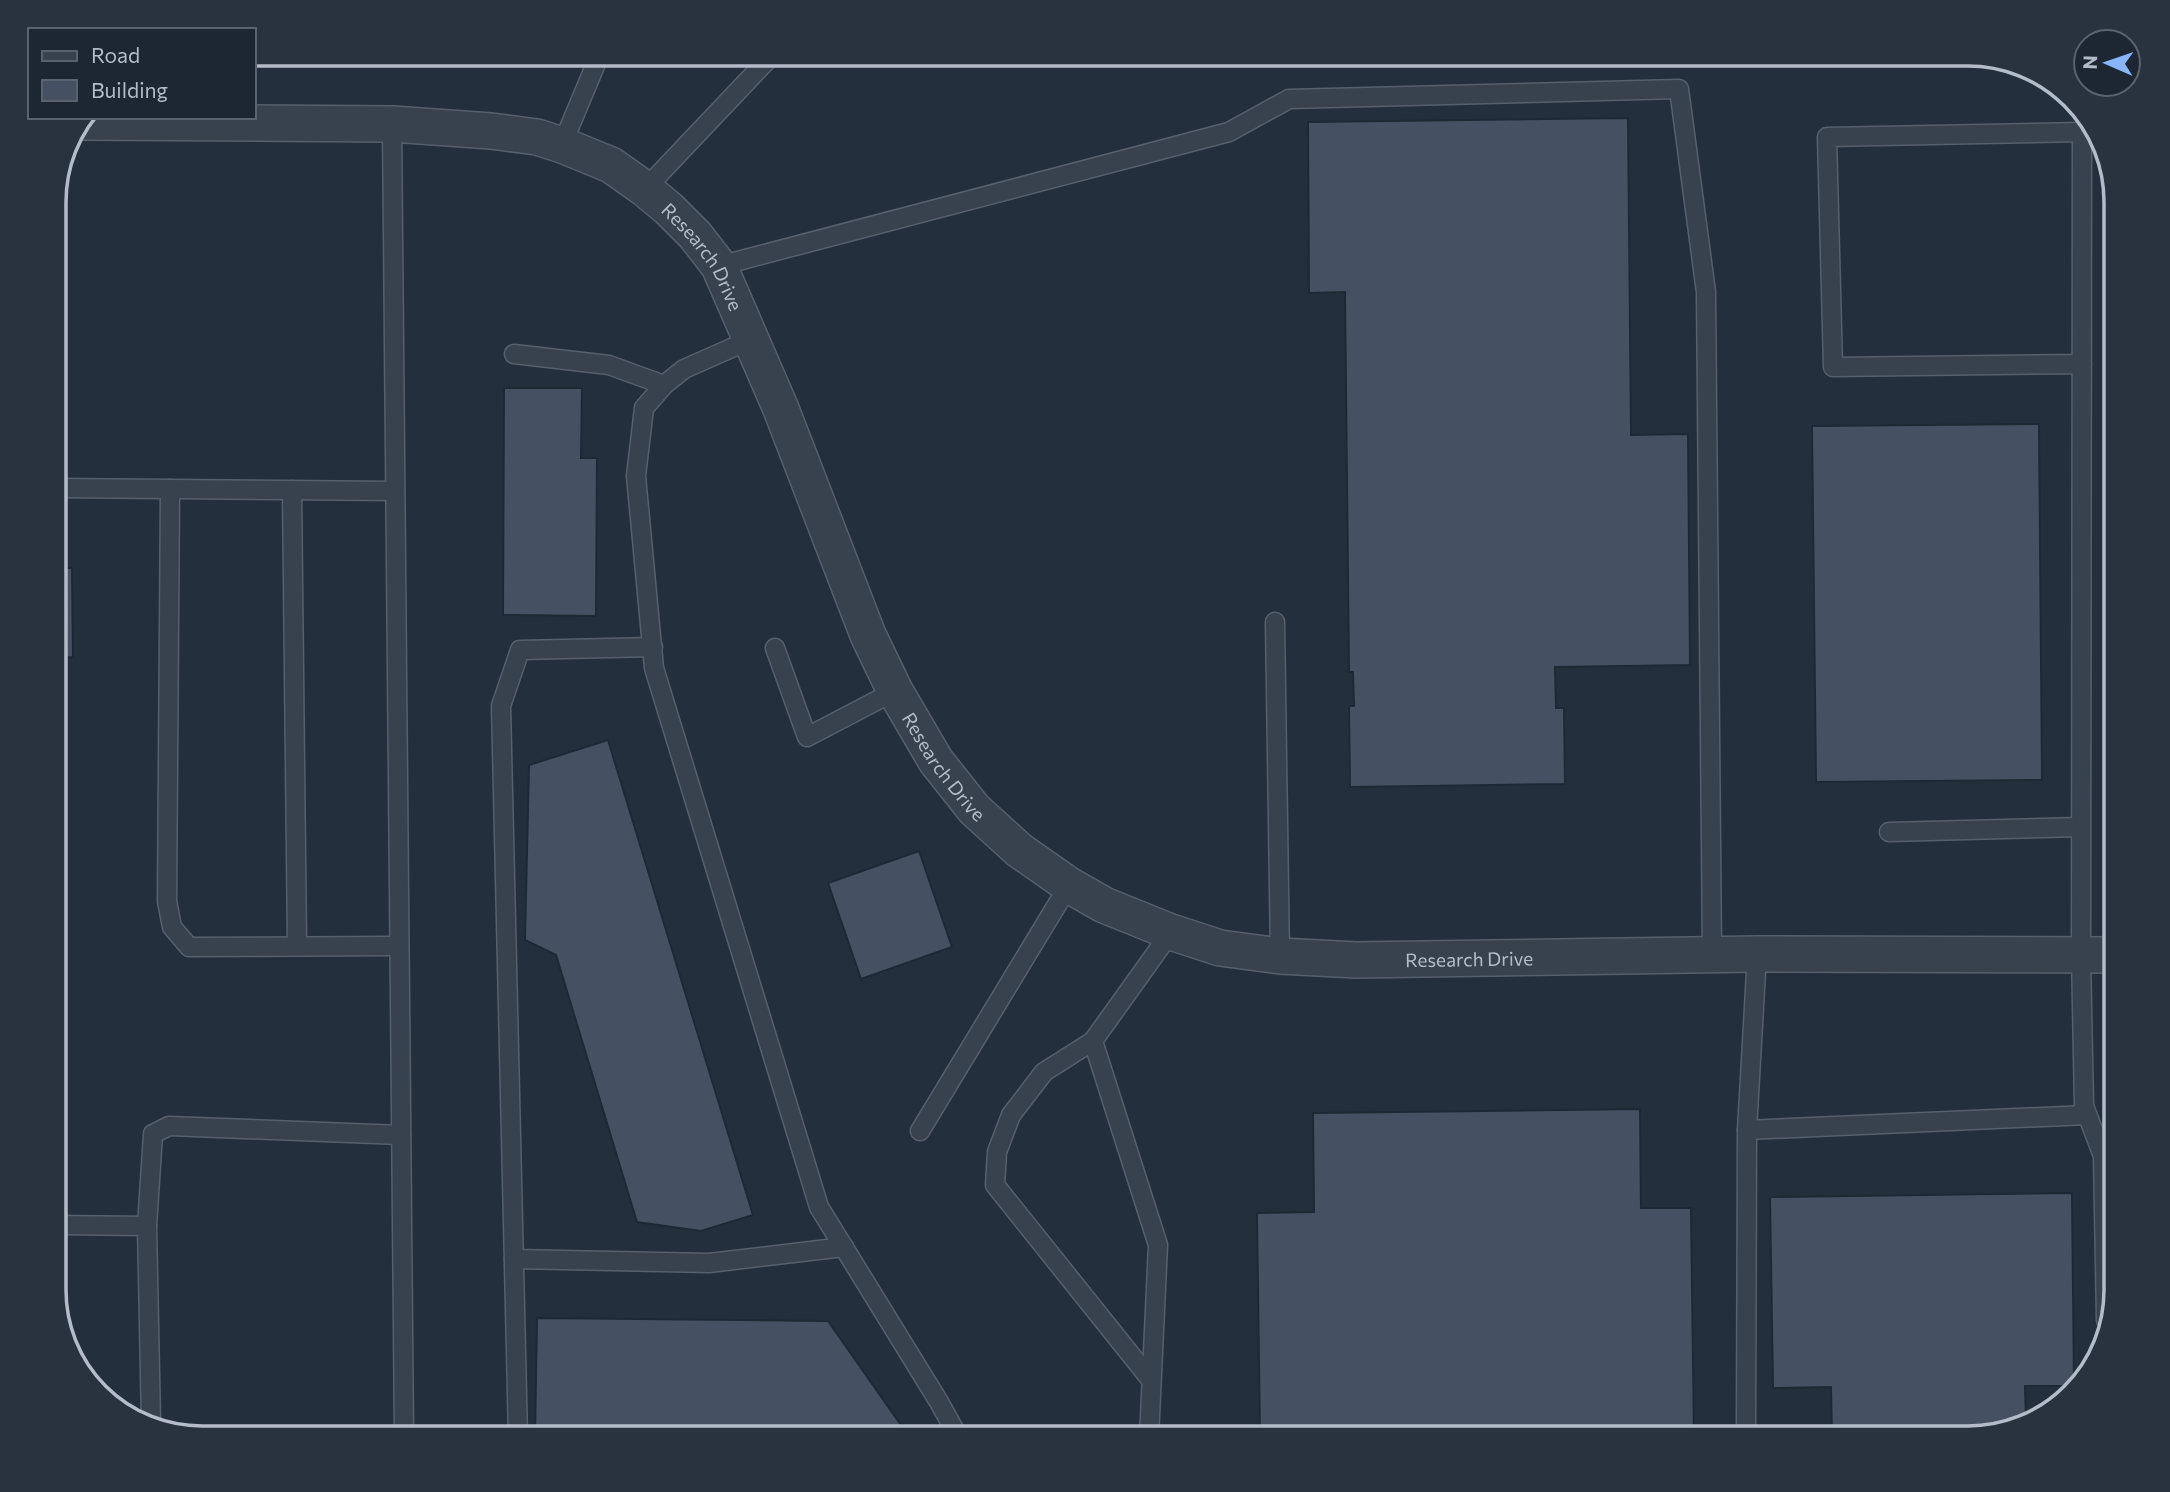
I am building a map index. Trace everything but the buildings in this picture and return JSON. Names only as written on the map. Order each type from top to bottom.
[{"type":"street","name":"Research Drive","points":[[93,122],[392,124],[502,132],[537,137],[562,145],[611,165],[645,190],[695,235],[719,266],[782,409],[868,635],[895,691],[936,761],[974,808],[1019,850],[1069,885],[1104,905],[1220,948],[1280,956],[1356,960],[1757,954],[2104,955]]},
{"type":"lane","points":[[562,145],[595,66]]},
{"type":"lane","points":[[645,190],[762,66]]},
{"type":"lane","points":[[719,266],[1228,132],[1289,99],[1679,89],[1706,292],[1712,955]]},
{"type":"lane","points":[[392,124],[404,1426]]},
{"type":"lane","points":[[2082,364],[1833,367],[1826,137],[2082,132],[2082,364],[2081,956],[2084,1106],[2103,1156],[2104,1211]]},
{"type":"lane","points":[[752,339],[684,369],[664,385],[644,408],[636,477],[654,668],[819,1208],[952,1426]]},
{"type":"lane","points":[[514,354],[608,365],[664,385]]},
{"type":"lane","points":[[67,488],[394,491]]},
{"type":"lane","points":[[170,489],[167,901],[172,928],[189,947],[399,946]]},
{"type":"lane","points":[[292,490],[297,946]]},
{"type":"lane","points":[[1275,622],[1280,956]]},
{"type":"lane","points":[[517,1426],[502,706],[520,650],[653,647]]},
{"type":"lane","points":[[775,648],[807,737],[895,691]]},
{"type":"lane","points":[[1889,832],[2081,827]]},
{"type":"lane","points":[[920,1131],[1069,885]]},
{"type":"lane","points":[[1151,1380],[995,1185],[997,1152],[1012,1115],[1044,1072],[1093,1041],[1171,932]]},
{"type":"lane","points":[[1746,1426],[1747,1130],[1757,954]]},
{"type":"lane","points":[[1093,1041],[1158,1245],[1149,1426]]},
{"type":"lane","points":[[1747,1130],[2087,1115]]},
{"type":"lane","points":[[151,1415],[146,1226],[153,1134],[169,1126],[401,1135]]},
{"type":"lane","points":[[67,1225],[146,1226]]},
{"type":"lane","points":[[514,1259],[709,1263],[844,1247]]}]
